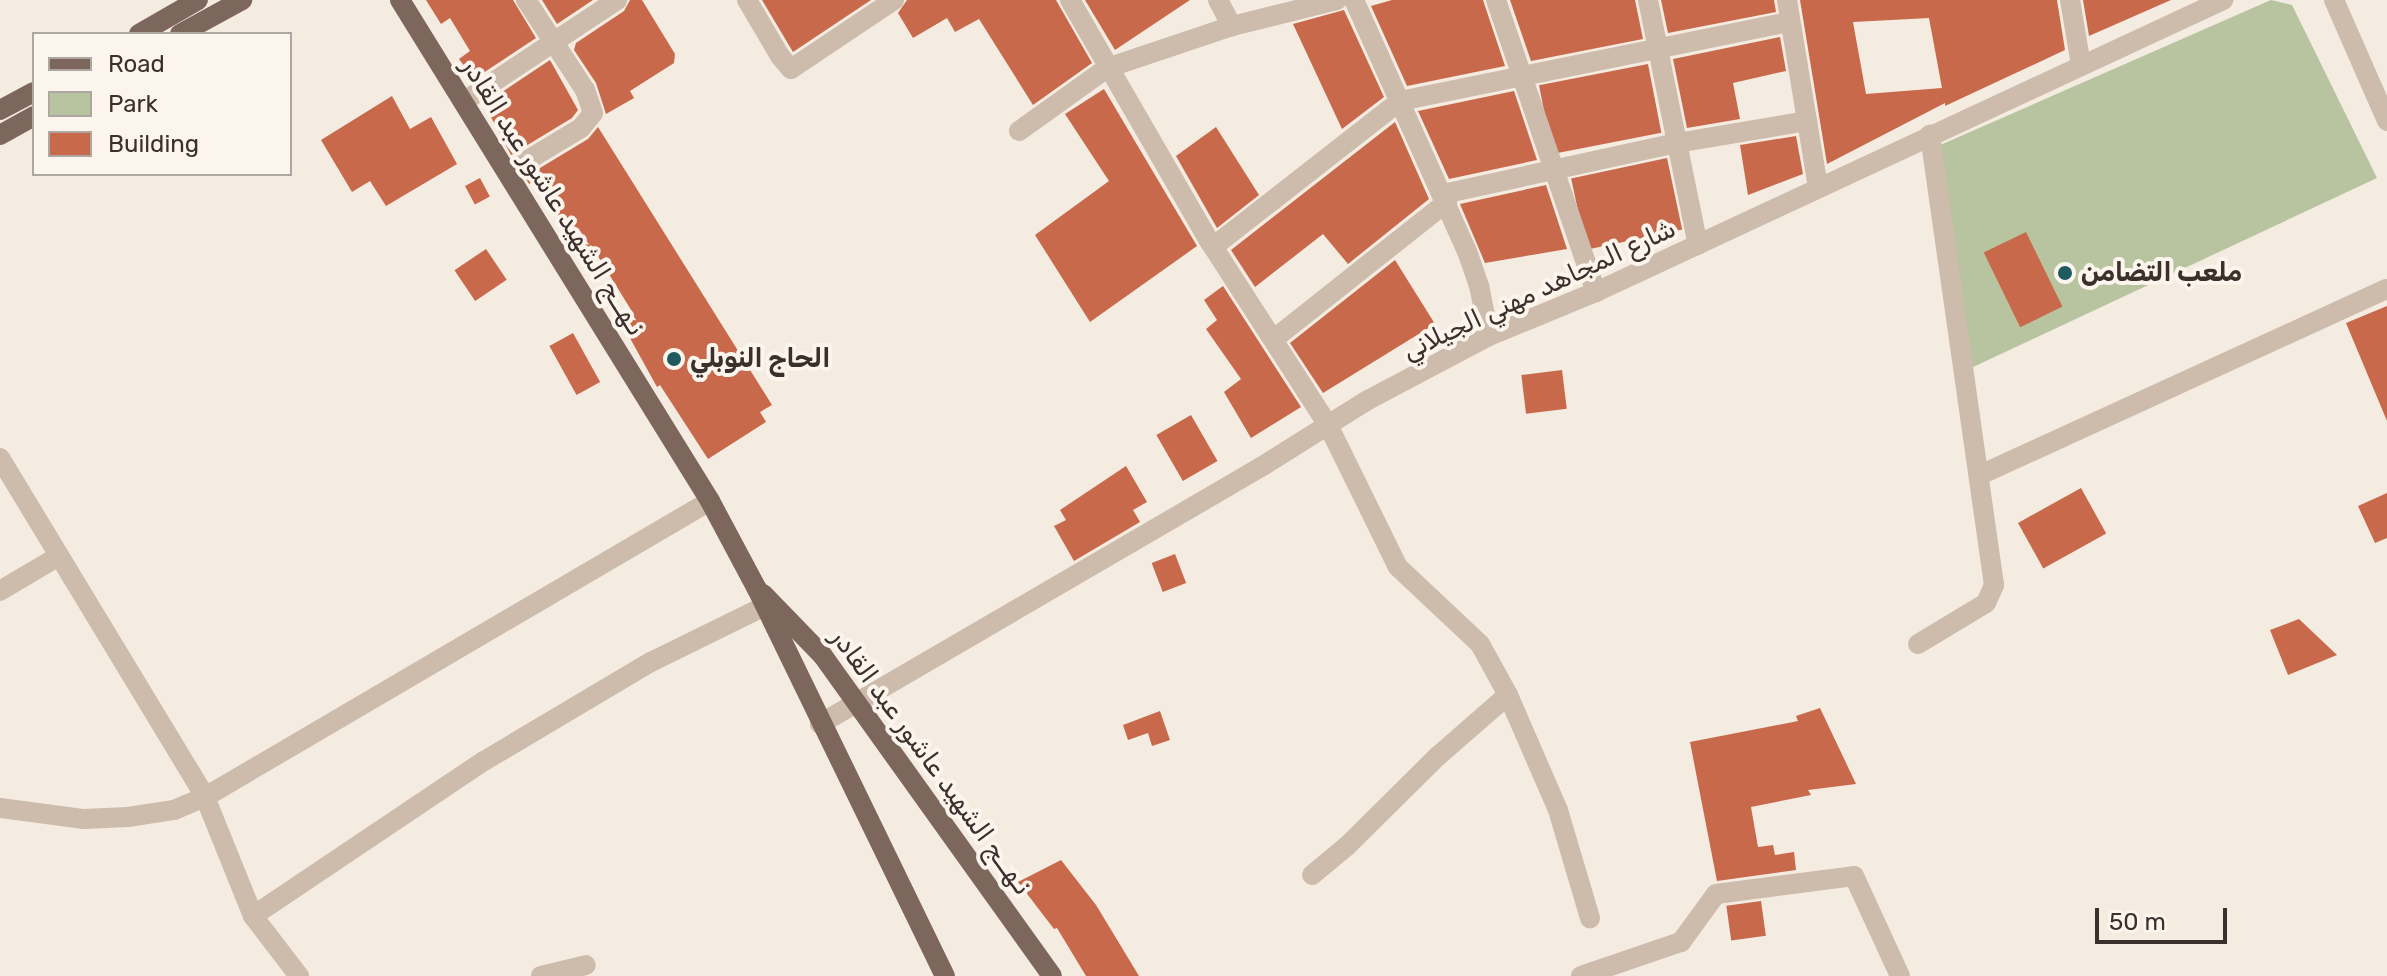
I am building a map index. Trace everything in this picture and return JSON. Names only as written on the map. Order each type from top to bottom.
[{"type":"main road","points":[[142,32],[198,0]]},
{"type":"main road","points":[[184,32],[242,0]]},
{"type":"main road","name":"نـهــج الشهيد عاشور عبد القادر","points":[[400,0],[710,501],[761,598],[945,976]]},
{"type":"main road","points":[[0,110],[32,93]]},
{"type":"main road","points":[[0,135],[32,117]]},
{"type":"main road","name":"نـهــج الشهيد عاشور عبد القادر","points":[[761,598],[807,636],[1052,976]]},
{"type":"street","points":[[508,172],[581,128],[593,113],[585,90],[526,0]]},
{"type":"street","points":[[463,102],[617,0]]},
{"type":"street","points":[[747,0],[791,69],[894,0]]},
{"type":"street","points":[[1070,0],[1213,247],[1328,425],[1398,567],[1480,644],[1508,695],[1558,810],[1590,918]]},
{"type":"street","points":[[1218,0],[1232,26]]},
{"type":"street","points":[[1019,131],[1107,68],[1232,26],[1337,0]]},
{"type":"street","points":[[1354,0],[1445,198],[1479,285],[1489,336]]},
{"type":"street","points":[[1496,0],[1525,77],[1596,292]]},
{"type":"street","points":[[1648,0],[1698,245]]},
{"type":"street","points":[[1787,0],[1818,187]]},
{"type":"street","points":[[2070,0],[2081,65]]},
{"type":"street","name":"شارع المجاهد مهني الجيلاني","points":[[820,724],[1328,425],[1489,336],[1596,292],[2223,0]]},
{"type":"street","points":[[2334,0],[2387,121]]},
{"type":"street","points":[[1213,247],[1400,101],[1790,22]]},
{"type":"street","points":[[1274,339],[1445,198],[1555,169],[1677,143],[1807,121]]},
{"type":"street","points":[[1918,644],[1986,603],[1994,585],[1930,135]]},
{"type":"street","points":[[1980,475],[2387,289]]},
{"type":"street","points":[[0,458],[205,797],[253,916],[299,976]]},
{"type":"street","points":[[0,808],[84,819],[128,817],[174,810],[205,797],[710,501]]},
{"type":"street","points":[[0,591],[59,556]]},
{"type":"street","points":[[253,916],[484,761],[761,598]]},
{"type":"street","points":[[1312,875],[1347,846],[1438,756],[1508,695]]},
{"type":"street","points":[[1581,976],[1681,942],[1716,894],[1854,876],[1900,976]]},
{"type":"street","points":[[541,976],[586,965]]},
{"type":"green space","name":"ملعب التضامن","points":[[2271,0],[2292,5],[2377,178],[1971,368],[1938,146]]},
{"type":"building","points":[[426,0],[513,0],[536,38],[474,79],[459,59],[470,51],[450,18],[441,24]]},
{"type":"building","points":[[542,0],[593,0],[557,24]]},
{"type":"building","points":[[630,0],[642,0],[675,54],[674,63],[630,91],[634,98],[606,114],[596,83],[574,50],[576,43],[624,11]]},
{"type":"building","points":[[762,0],[871,0],[793,52]]},
{"type":"building","points":[[907,0],[1056,0],[1092,63],[1033,105],[979,19],[955,32],[947,18],[913,38],[898,13]]},
{"type":"building","points":[[1085,0],[1190,0],[1115,50]]},
{"type":"building","points":[[1392,0],[1483,0],[1505,66],[1407,86],[1371,6]]},
{"type":"building","points":[[1510,0],[1635,0],[1643,39],[1531,61]]},
{"type":"building","points":[[1661,0],[1774,0],[1776,12],[1668,33]]},
{"type":"building","points":[[1800,0],[2057,0],[2065,50],[1945,106],[1945,103],[1827,164]],"holes":[[[1929,18],[1942,88],[1866,94],[1853,22]]]},
{"type":"building","points":[[2083,0],[2171,0],[2089,36]]},
{"type":"building","points":[[1344,10],[1384,97],[1342,129],[1293,24]]},
{"type":"building","points":[[1780,37],[1786,71],[1733,83],[1740,119],[1687,128],[1673,59]]},
{"type":"building","points":[[550,60],[578,110],[572,118],[511,155],[484,104]]},
{"type":"building","points":[[1648,64],[1661,133],[1552,154],[1539,85]]},
{"type":"building","points":[[1104,89],[1197,246],[1090,322],[1035,235],[1109,181],[1065,114]]},
{"type":"building","points":[[1514,91],[1537,160],[1449,179],[1418,111]]},
{"type":"building","points":[[392,96],[410,129],[431,117],[457,164],[386,206],[370,181],[352,192],[321,140]]},
{"type":"building","points":[[1395,122],[1429,199],[1348,264],[1323,234],[1255,287],[1231,250]]},
{"type":"building","points":[[598,127],[772,405],[760,412],[766,422],[708,459],[660,385],[657,387],[620,320],[633,313],[591,245],[581,252],[536,179],[529,184],[525,177],[588,139]]},
{"type":"building","points":[[1216,127],[1259,195],[1217,228],[1176,156]]},
{"type":"building","points":[[1796,136],[1803,174],[1748,195],[1740,145]]},
{"type":"building","points":[[1667,158],[1682,229],[1586,250],[1571,178]]},
{"type":"building","points":[[480,178],[490,197],[475,205],[465,186]]},
{"type":"building","points":[[1546,185],[1567,249],[1485,263],[1460,204]]},
{"type":"building","points":[[2026,232],[2062,307],[2020,327],[1984,253]]},
{"type":"building","points":[[486,249],[507,280],[475,301],[454,270]]},
{"type":"building","points":[[1395,260],[1435,324],[1323,393],[1290,343]]},
{"type":"building","points":[[1223,286],[1301,407],[1251,438],[1224,392],[1241,379],[1206,329],[1217,320],[1204,300]]},
{"type":"building","points":[[2387,306],[2387,421],[2346,323]]},
{"type":"building","points":[[573,333],[600,382],[577,395],[549,346]]},
{"type":"building","points":[[1562,370],[1567,409],[1526,414],[1521,375]]},
{"type":"building","points":[[1191,415],[1218,461],[1183,481],[1156,435]]},
{"type":"building","points":[[1126,466],[1147,502],[1133,510],[1140,522],[1074,561],[1054,526],[1066,520],[1060,510]]},
{"type":"building","points":[[2081,488],[2106,533],[2043,568],[2018,523]]},
{"type":"building","points":[[2387,493],[2387,538],[2375,543],[2358,506]]},
{"type":"building","points":[[1175,554],[1186,583],[1163,592],[1152,563]]},
{"type":"building","points":[[2299,619],[2337,655],[2288,675],[2270,630]]},
{"type":"building","points":[[1820,708],[1856,784],[1808,790],[1811,795],[1751,807],[1758,847],[1773,845],[1775,855],[1794,852],[1796,870],[1717,881],[1690,742],[1798,721],[1796,716]]},
{"type":"building","points":[[1160,711],[1170,740],[1152,746],[1148,733],[1128,740],[1123,725]]},
{"type":"building","points":[[1061,860],[1096,905],[1139,976],[1086,976],[1057,928],[1054,929],[1018,882]]},
{"type":"building","points":[[1761,901],[1766,936],[1731,941],[1726,906]]},
{"type":"place","name":"ملعب التضامن","points":[[2065,273]]},
{"type":"place","name":"الحاج النوبلي","points":[[674,359]]}]
